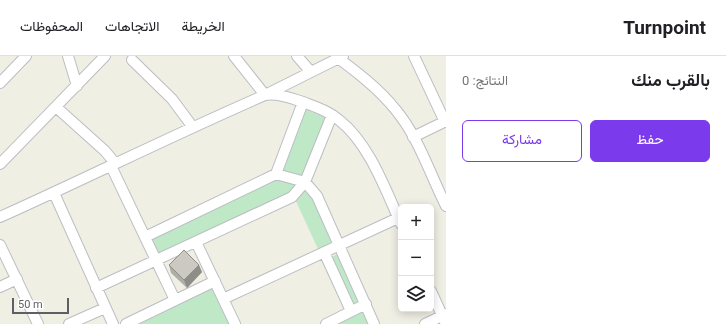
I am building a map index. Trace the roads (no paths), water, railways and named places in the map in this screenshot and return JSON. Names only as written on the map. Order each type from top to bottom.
[{"type":"street","points":[[0,83],[26,56]]},
{"type":"street","points":[[68,56],[77,86]]},
{"type":"street","points":[[0,164],[77,86],[104,56]]},
{"type":"street","points":[[234,56],[265,95]]},
{"type":"street","points":[[297,56],[311,72]]},
{"type":"street","points":[[413,136],[445,122],[414,56]]},
{"type":"street","points":[[0,216],[54,193],[192,126],[265,95],[341,57],[388,100],[400,115],[442,187],[446,206]]},
{"type":"street","points":[[132,60],[162,88],[183,112],[192,126]]},
{"type":"street","points":[[265,95],[278,95],[303,102],[332,115],[345,124],[364,149],[398,217]]},
{"type":"street","points":[[276,174],[303,102]]},
{"type":"street","points":[[56,107],[105,150],[113,164],[144,237],[175,300]]},
{"type":"street","points":[[96,288],[287,200],[305,182],[332,115]]},
{"type":"street","points":[[144,237],[264,178],[276,174],[305,182],[317,196],[374,324]]},
{"type":"street","points":[[54,193],[112,324]]},
{"type":"street","points":[[223,299],[324,252],[398,222]]},
{"type":"street","points":[[196,242],[235,324]]},
{"type":"street","points":[[0,245],[38,324]]},
{"type":"street","points":[[324,252],[351,312]]},
{"type":"street","points":[[0,288],[17,279]]},
{"type":"street","points":[[126,324],[215,281]]},
{"type":"street","points":[[425,324],[445,318],[434,297]]},
{"type":"street","points":[[326,324],[366,304]]},
{"type":"street","points":[[69,324],[105,308]]}]
